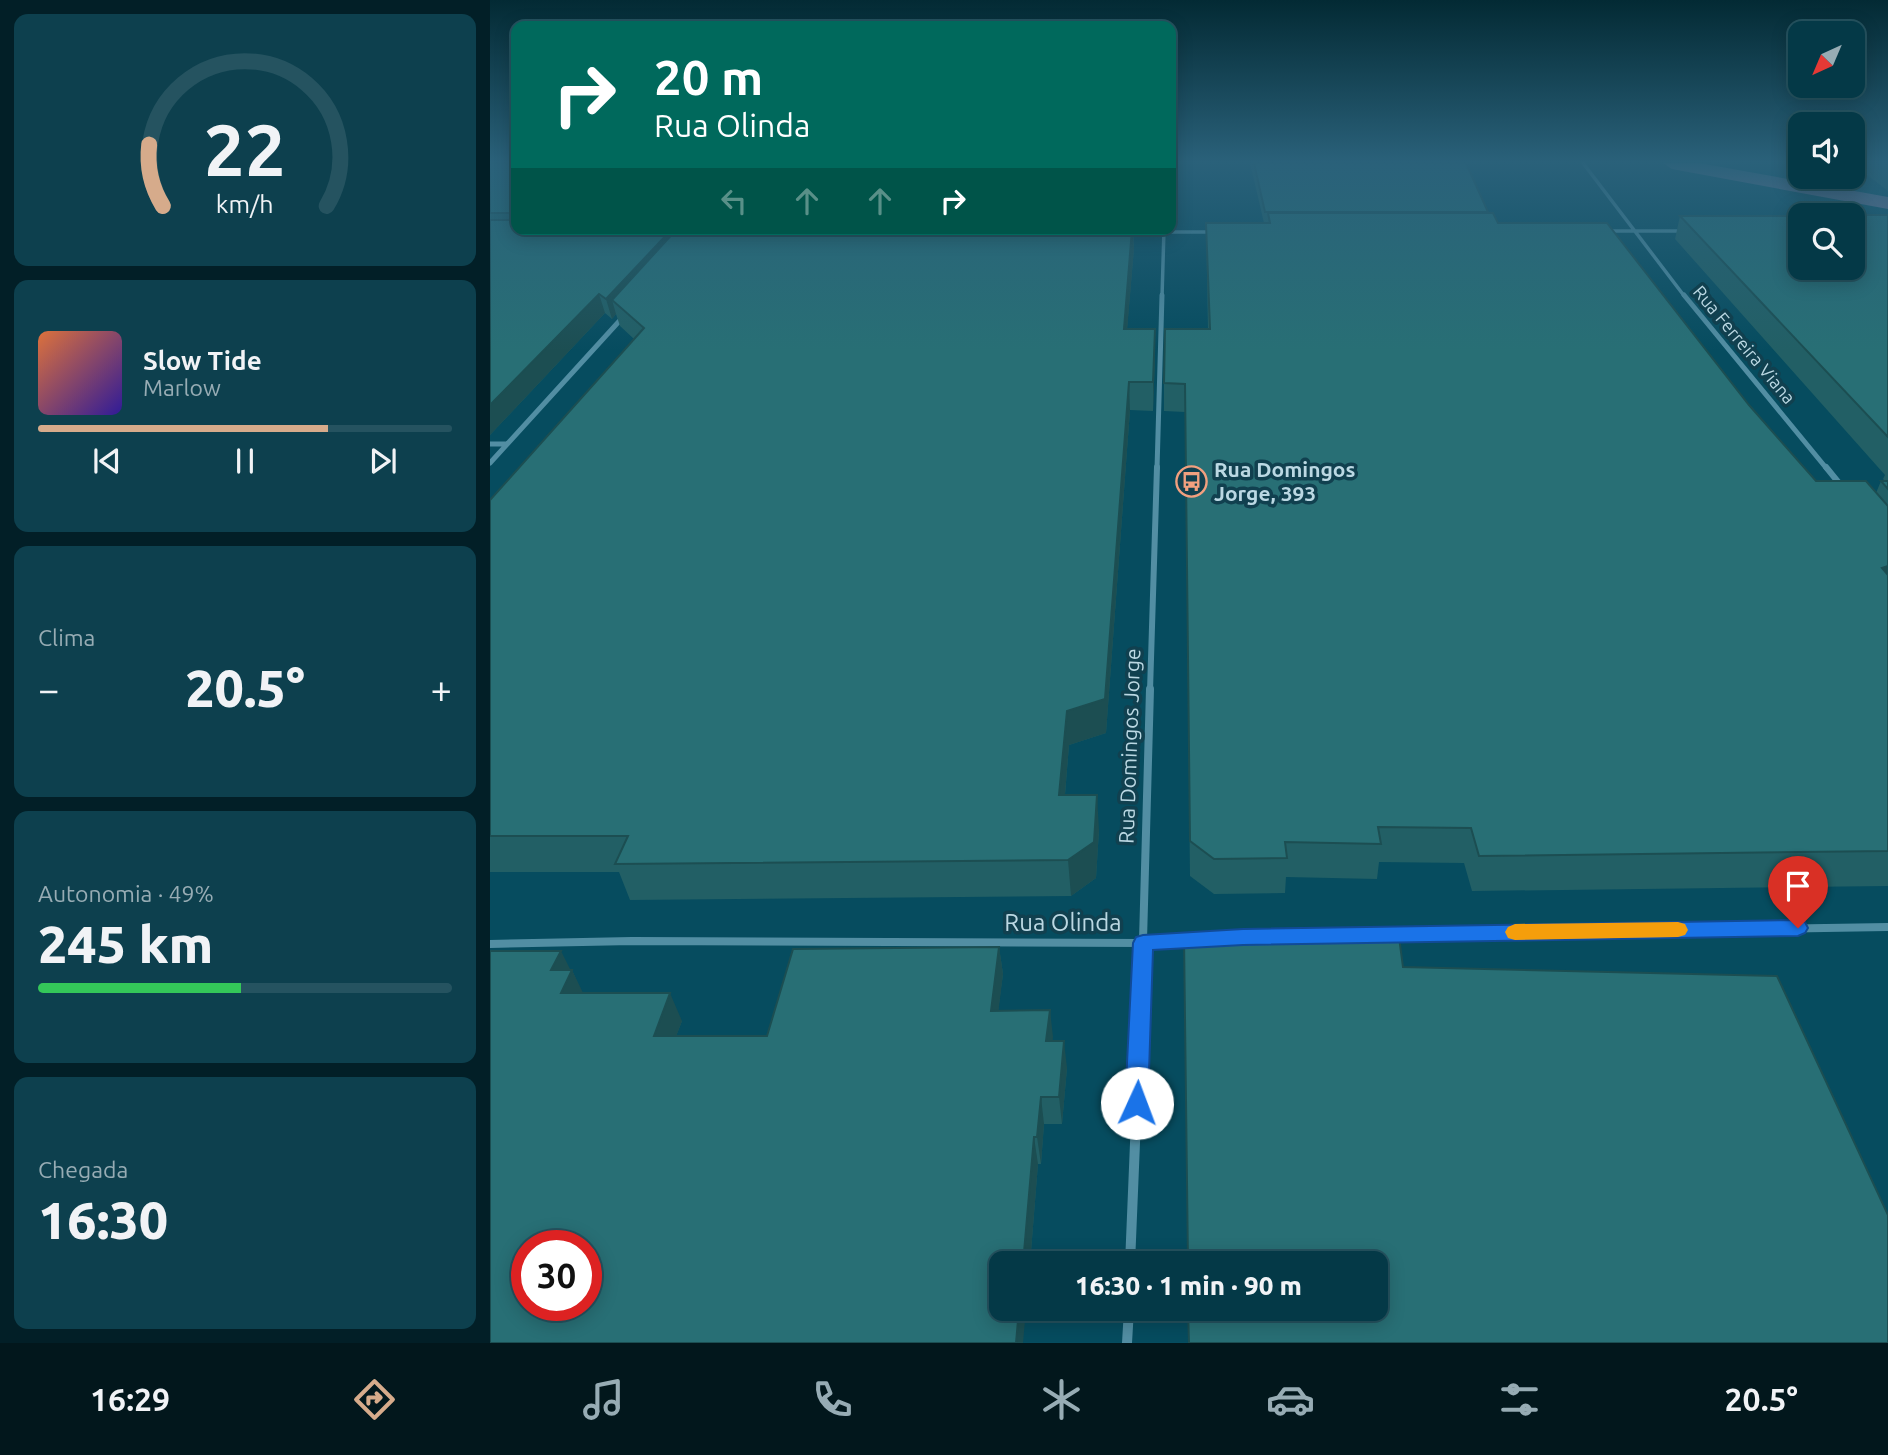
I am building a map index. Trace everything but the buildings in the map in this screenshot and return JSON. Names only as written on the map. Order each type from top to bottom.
[{"type":"street","name":"Rua Ferreira Viana","points":[[1631,226],[1676,286],[1845,490]]},
{"type":"street","points":[[1176,231],[1214,232]]},
{"type":"street","points":[[1595,231],[1698,231]]},
{"type":"street","name":"Rua Domingos Jorge","points":[[1131,1251],[1143,943],[1164,235]]},
{"type":"street","points":[[490,463],[629,310]]},
{"type":"street","points":[[490,444],[506,444]]},
{"type":"street","points":[[1218,938],[1888,927]]},
{"type":"street","name":"Rua Olinda","points":[[490,944],[632,941],[1143,943],[1206,939]]},
{"type":"street","points":[[1127,1343],[1128,1321]]},
{"type":"slow traffic","points":[[1515,932],[1678,930]]},
{"type":"place","name":"Rua Domingos Jorge, 393","points":[[1191,482]]},
{"type":"route","points":[[1137,1103],[1143,943],[1243,937],[1798,928]]}]
